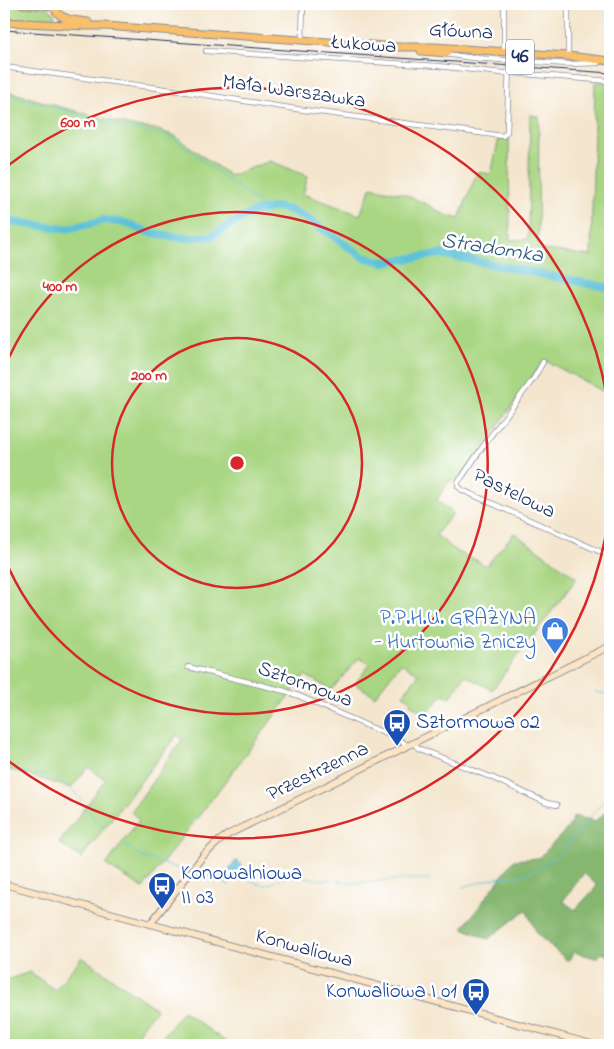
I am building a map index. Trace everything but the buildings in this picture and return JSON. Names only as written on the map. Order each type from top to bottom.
[{"type":"main road","name":"46","points":[[23,4],[50,6],[55,9],[57,14]]},
{"type":"main road","points":[[49,24],[57,14]]},
{"type":"main road","name":"Główna","points":[[57,14],[71,20],[105,26]]},
{"type":"main road","name":"46","points":[[4,22],[49,24]]},
{"type":"main road","name":"Główna","points":[[49,24],[568,56],[610,62]]},
{"type":"main road","name":"Główna","points":[[398,47],[429,52],[598,63],[610,62]]},
{"type":"street","points":[[302,40],[303,4]]},
{"type":"street","points":[[504,4],[504,52]]},
{"type":"street","points":[[568,4],[568,56]]},
{"type":"street","name":"Łukowa","points":[[206,51],[438,66],[508,74],[610,80]]},
{"type":"street","name":"Główna","points":[[429,52],[473,58],[569,64],[598,63]]},
{"type":"street","name":"Mała Warszawka","points":[[4,67],[296,109],[503,136],[508,132],[509,60]]},
{"type":"street","name":"Pastelowa","points":[[543,362],[534,378],[458,482],[458,486],[462,490],[610,556]]},
{"type":"street","name":"Przestrzenna","points":[[150,924],[203,856],[224,837],[610,646]]},
{"type":"street","name":"Sztormowa","points":[[188,666],[299,696],[422,750],[558,805]]},
{"type":"street","name":"Konwaliowa","points":[[4,884],[595,1045]]},
{"type":"green space","points":[[4,5],[46,7],[55,15],[47,21],[4,20]]},
{"type":"green space","points":[[595,82],[606,82],[605,151],[610,151],[610,395],[548,362],[543,362],[462,477],[448,482],[437,500],[453,513],[436,535],[457,552],[486,566],[514,533],[577,578],[492,690],[465,675],[450,698],[443,694],[426,715],[410,704],[411,700],[403,695],[419,674],[401,663],[375,696],[355,684],[370,664],[359,658],[331,690],[305,675],[143,888],[106,865],[139,820],[131,812],[182,740],[177,735],[81,858],[59,843],[106,779],[88,767],[71,788],[12,770],[4,771],[4,90],[64,108],[135,127],[155,129],[175,136],[230,176],[270,161],[308,176],[303,194],[360,215],[371,187],[404,194],[445,215],[459,219],[477,172],[491,174],[499,138],[508,139],[509,137],[510,240],[528,239],[530,115],[539,116],[538,249],[591,256]]},
{"type":"green space","points":[[610,809],[610,956],[602,953],[596,958],[574,952],[568,961],[538,935],[526,910],[488,939],[463,928],[514,860],[539,858],[568,828],[574,816],[595,821]],"holes":[[[584,873],[597,886],[575,910],[563,901]]]},
{"type":"green space","points":[[82,957],[156,1009],[129,1045],[4,1045],[4,981],[30,972],[55,990]]},
{"type":"green space","points":[[183,1011],[230,1045],[156,1045]]},
{"type":"water","points":[[236,861],[243,866],[243,869],[232,881],[223,880],[223,877]]},
{"type":"waterway","points":[[4,93],[121,127],[173,138],[266,209]]},
{"type":"waterway","name":"Stradomka","points":[[4,221],[66,229],[105,220],[126,223],[147,232],[183,238],[212,236],[245,216],[257,211],[277,207],[293,211],[314,223],[363,257],[384,262],[441,254],[610,288]]},
{"type":"waterway","points":[[596,692],[610,695]]},
{"type":"waterway","points":[[4,767],[29,774]]},
{"type":"waterway","points":[[34,774],[51,776]]},
{"type":"waterway","points":[[57,779],[71,788],[82,801]]},
{"type":"waterway","points":[[462,887],[500,877],[523,875],[557,857],[610,793]]},
{"type":"waterway","points":[[84,806],[96,821]]},
{"type":"waterway","points":[[99,824],[105,829]]},
{"type":"waterway","points":[[124,845],[142,857],[185,871]]},
{"type":"waterway","points":[[194,873],[217,881]]},
{"type":"waterway","points":[[243,875],[258,884],[267,885],[295,875],[321,880],[331,879]]},
{"type":"waterway","points":[[336,880],[353,883],[411,879],[429,880]]},
{"type":"waterway","points":[[220,882],[230,885]]},
{"type":"railway","points":[[4,30],[610,73]]},
{"type":"place","name":"P.P.H.U. GRAŻYNA - Hurtownia Zniczy","points":[[555,655]]},
{"type":"place","name":"Sztormowa 02","points":[[397,747]]},
{"type":"place","name":"Konowalniowa II 03","points":[[162,910]]},
{"type":"place","name":"Konwaliowa I 01","points":[[476,1016]]}]
